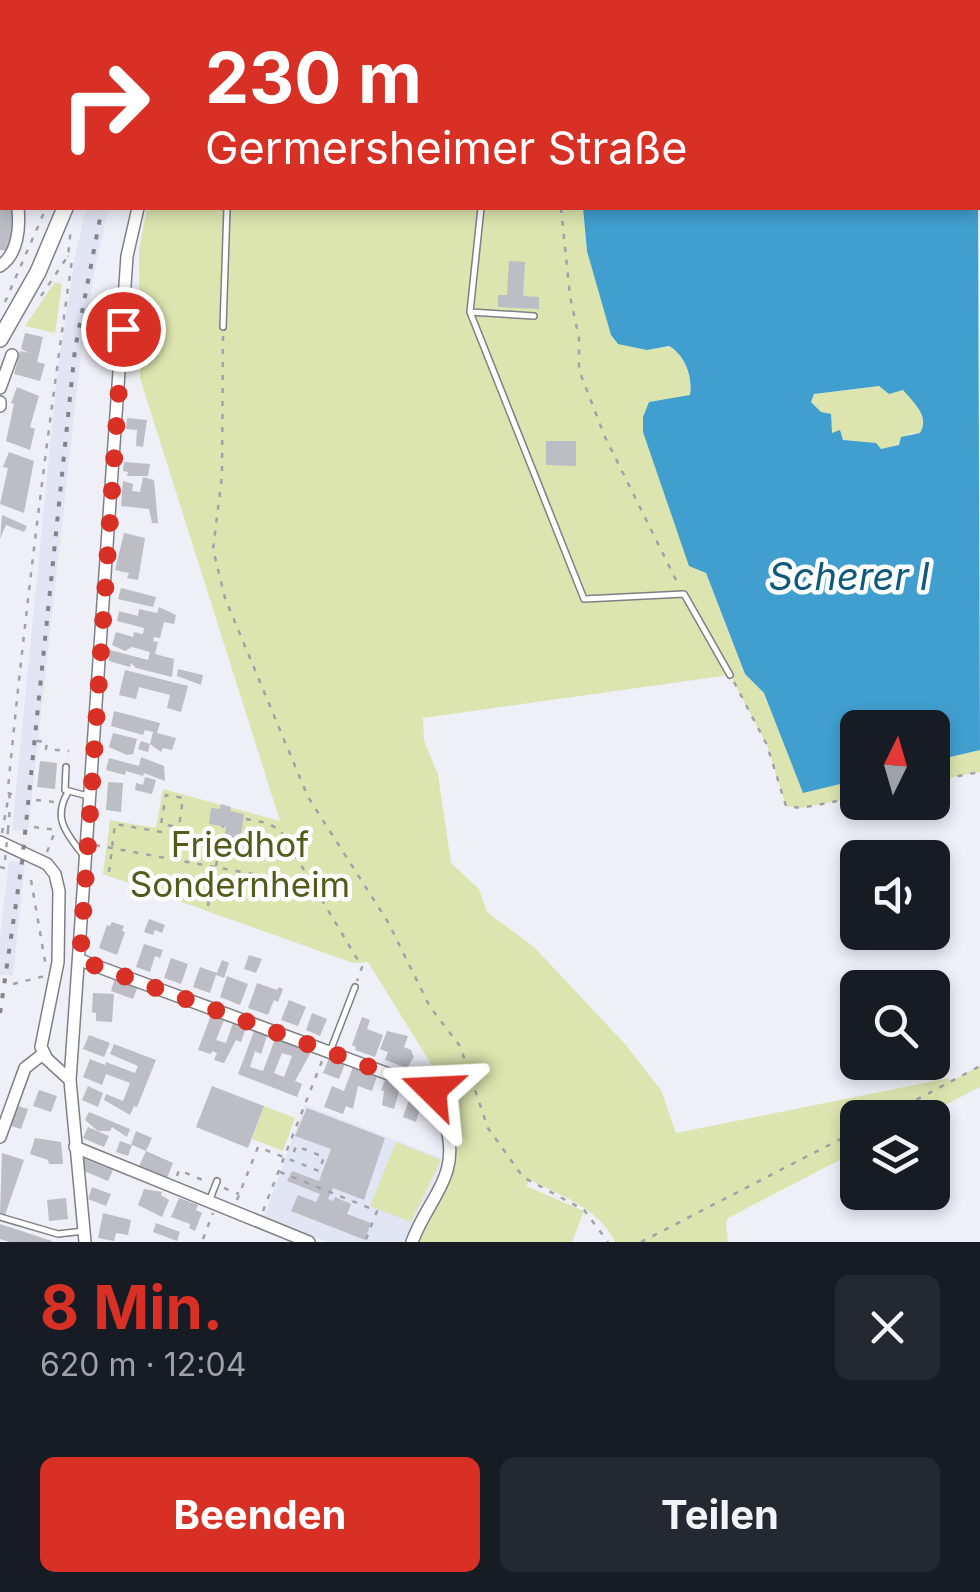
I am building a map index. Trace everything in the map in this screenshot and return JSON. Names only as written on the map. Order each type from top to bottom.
[{"type":"main road","points":[[0,339],[38,272],[63,210]]},
{"type":"street","points":[[0,266],[15,246],[18,210]]},
{"type":"street","points":[[85,1237],[70,1080],[127,256],[138,210]]},
{"type":"street","points":[[0,388],[12,355]]},
{"type":"street","points":[[1,838],[42,860],[58,882],[58,962],[41,1038],[43,1054],[70,1080]]},
{"type":"street","points":[[80,960],[428,1087],[437,1097],[452,1158],[446,1178],[412,1242]]},
{"type":"street","points":[[0,1137],[25,1068],[43,1054]]},
{"type":"street","points":[[75,1147],[309,1242]]},
{"type":"lane","points":[[223,327],[227,210]]},
{"type":"lane","points":[[480,210],[470,312],[584,600],[684,594],[730,674]]},
{"type":"lane","points":[[470,312],[534,316]]},
{"type":"lane","points":[[66,768],[64,786],[68,792],[92,796]]},
{"type":"lane","points":[[68,792],[62,802],[61,826],[88,862]]},
{"type":"lane","points":[[328,1051],[355,988]]},
{"type":"lane","points":[[212,1203],[216,1183]]},
{"type":"lane","points":[[0,1217],[58,1234],[85,1237]]},
{"type":"path","points":[[0,312],[45,210]]},
{"type":"path","points":[[561,210],[570,296],[579,338],[579,370],[605,437],[684,594]]},
{"type":"path","points":[[0,867],[4,868],[5,860],[57,350],[72,260],[68,256]]},
{"type":"path","points":[[223,327],[222,476],[213,549],[225,598],[248,655],[308,797],[388,922],[430,1006],[460,1046],[488,1128],[524,1178],[584,1210],[608,1242]]},
{"type":"path","points":[[730,674],[767,745],[786,806],[801,808],[840,800]]},
{"type":"path","points":[[37,741],[47,742],[46,749],[69,750]]},
{"type":"path","points":[[950,778],[980,772]]},
{"type":"path","points":[[178,835],[184,798],[166,795],[161,824],[179,827]]},
{"type":"path","points":[[36,800],[62,802]]},
{"type":"path","points":[[1,838],[9,804]]},
{"type":"path","points":[[246,819],[278,828],[362,967],[355,988]]},
{"type":"path","points":[[110,872],[115,824],[243,846],[245,828]]},
{"type":"path","points":[[208,906],[223,826]]},
{"type":"path","points":[[34,827],[56,832],[46,854]]},
{"type":"path","points":[[89,844],[313,885]]},
{"type":"path","points":[[13,984],[47,976],[31,880]]},
{"type":"path","points":[[259,1222],[328,1051]]},
{"type":"path","points":[[916,1100],[980,1066]]},
{"type":"path","points":[[641,1242],[840,1139]]},
{"type":"path","points":[[233,1211],[258,1148],[318,1171],[324,1157],[296,1146],[291,1160]]},
{"type":"path","points":[[172,1187],[179,1170],[239,1194]]},
{"type":"path","points":[[278,1172],[377,1211],[365,1242]]},
{"type":"path","points":[[203,1239],[212,1203]]},
{"type":"shaded area","points":[[86,210],[109,210],[79,370],[28,832],[12,830],[58,366]]},
{"type":"shaded area","points":[[9,861],[25,862],[13,976],[0,974]]},
{"type":"shaded area","points":[[305,1105],[444,1159],[406,1242],[328,1242],[264,1216]]},
{"type":"green space","name":"Friedhof Sondernheim","points":[[147,210],[583,210],[587,251],[647,350],[669,346],[687,368],[690,396],[649,402],[643,432],[706,573],[745,674],[764,693],[803,792],[840,784],[840,800],[801,808],[786,806],[767,745],[730,675],[423,718],[424,740],[438,775],[451,863],[479,889],[487,912],[534,947],[625,1044],[661,1090],[676,1133],[939,1080],[951,1081],[980,1066],[980,1087],[950,1103],[840,1100],[840,1160],[728,1218],[728,1242],[615,1242],[600,1220],[530,1180],[526,1186],[584,1211],[572,1242],[410,1242],[450,1156],[429,1083],[433,1067],[368,962],[353,963],[103,874],[110,820],[156,828],[163,789],[280,821],[140,378],[139,249]]},
{"type":"green space","points":[[55,282],[62,284],[55,333],[25,326]]},
{"type":"green space","points":[[879,386],[901,390],[913,399],[922,416],[920,434],[910,433],[891,448],[855,444],[832,434],[829,421],[811,402],[814,394]]},
{"type":"green space","points":[[980,750],[980,772],[950,778],[950,757]]},
{"type":"green space","points":[[264,1106],[295,1118],[283,1151],[252,1139]]},
{"type":"green space","points":[[396,1142],[441,1160],[411,1222],[370,1206]]},
{"type":"water","name":"Scherer I","points":[[583,210],[978,210],[980,750],[950,757],[950,710],[840,710],[840,784],[803,793],[764,693],[745,674],[706,573],[689,566],[643,432],[649,402],[690,395],[687,367],[669,346],[647,350],[618,344],[611,335],[587,251]],"holes":[[[879,386],[889,394],[903,390],[923,421],[920,433],[901,437],[899,445],[881,449],[876,443],[843,440],[840,430],[832,433],[831,414],[821,412],[811,402],[814,394]]]},
{"type":"building","points":[[0,210],[12,210],[9,251],[0,250]]},
{"type":"building","points":[[509,261],[525,262],[523,296],[539,297],[539,309],[498,307],[498,295],[507,295]]},
{"type":"building","points":[[25,333],[43,337],[37,362],[45,364],[40,381],[14,374],[20,351],[29,353],[21,349]]},
{"type":"building","points":[[17,387],[39,396],[30,427],[35,429],[30,450],[6,441]]},
{"type":"building","points":[[127,418],[147,420],[143,447],[136,446],[137,430],[126,429]]},
{"type":"building","points":[[546,441],[576,441],[576,466],[546,465]]},
{"type":"building","points":[[9,452],[34,461],[24,513],[0,504],[8,468],[3,467]]},
{"type":"building","points":[[124,462],[150,464],[148,476],[127,476]]},
{"type":"building","points":[[143,477],[154,480],[158,523],[152,523],[149,509],[121,506],[123,481],[133,484],[132,491],[140,492]]},
{"type":"building","points":[[2,515],[27,526],[24,532],[6,525],[0,539]]},
{"type":"building","points":[[124,533],[145,538],[138,580],[115,570]]},
{"type":"building","points":[[121,588],[156,597],[153,607],[118,599]]},
{"type":"building","points":[[159,607],[176,615],[174,624],[164,622],[160,638],[154,637],[153,641],[158,642],[155,654],[174,659],[172,677],[136,668],[131,663],[130,667],[109,661],[110,650],[148,660],[150,652],[132,647],[125,651],[112,645],[116,632],[133,637],[134,632],[143,634],[144,628],[117,621],[119,611],[138,616],[139,609],[157,613]]},
{"type":"building","points":[[178,669],[203,675],[201,685],[177,676]]},
{"type":"building","points":[[125,670],[188,686],[181,712],[167,708],[170,695],[139,687],[136,699],[119,695]]},
{"type":"building","points":[[114,711],[160,723],[157,733],[176,738],[172,750],[163,748],[161,752],[150,744],[153,732],[145,730],[143,735],[111,726]]},
{"type":"building","points":[[113,733],[137,739],[133,754],[109,747]]},
{"type":"building","points":[[141,741],[150,744],[148,752],[138,749]]},
{"type":"building","points":[[141,757],[164,766],[165,781],[144,773],[143,776],[126,771],[125,775],[106,770],[109,758],[139,766]]},
{"type":"building","points":[[40,761],[57,763],[55,789],[37,787]]},
{"type":"building","points":[[145,777],[156,780],[152,794],[135,790],[136,783],[143,785]]},
{"type":"building","points":[[108,782],[123,783],[121,812],[106,810]]},
{"type":"building","points":[[221,804],[244,814],[240,842],[224,840],[226,827],[209,824],[211,808],[220,809]]},
{"type":"building","points":[[149,919],[165,925],[162,933],[144,932]]},
{"type":"building","points":[[112,922],[124,926],[125,932],[117,955],[99,948],[107,925]]},
{"type":"building","points":[[144,944],[163,950],[160,958],[155,956],[150,972],[136,967]]},
{"type":"building","points":[[249,955],[262,959],[256,973],[244,969]]},
{"type":"building","points":[[171,958],[188,964],[181,984],[164,978]]},
{"type":"building","points":[[222,960],[229,963],[224,978],[216,975],[210,993],[193,987],[200,967],[217,973]]},
{"type":"building","points":[[227,976],[248,984],[240,1005],[220,997]]},
{"type":"building","points":[[115,978],[138,986],[133,999],[111,991]]},
{"type":"building","points":[[257,983],[283,989],[268,1015],[248,1008]]},
{"type":"building","points":[[93,993],[114,994],[112,1022],[96,1021],[96,1013],[92,1012]]},
{"type":"building","points":[[289,1000],[306,1007],[298,1026],[281,1020]]},
{"type":"building","points":[[312,1013],[327,1019],[320,1036],[306,1030]]},
{"type":"building","points":[[211,1015],[224,1020],[216,1040],[226,1043],[233,1023],[246,1028],[241,1042],[236,1040],[224,1063],[214,1060],[217,1053],[198,1050]]},
{"type":"building","points":[[362,1017],[370,1020],[367,1029],[383,1035],[375,1057],[355,1050],[352,1045]]},
{"type":"building","points":[[254,1031],[267,1036],[261,1054],[255,1051],[250,1067],[263,1071],[275,1039],[311,1052],[295,1081],[302,1084],[297,1097],[238,1074]],"holes":[[[282,1053],[292,1056],[284,1077],[274,1073]]]},
{"type":"building","points":[[387,1031],[408,1036],[404,1047],[414,1057],[407,1068],[385,1060],[388,1052],[380,1049]]},
{"type":"building","points":[[89,1035],[110,1043],[104,1057],[83,1049]]},
{"type":"building","points":[[114,1044],[156,1060],[130,1115],[104,1100],[106,1094],[123,1101],[130,1083],[106,1074],[102,1085],[83,1077],[90,1059],[135,1073],[138,1066],[110,1054]]},
{"type":"building","points":[[329,1058],[345,1064],[339,1079],[323,1073]]},
{"type":"building","points":[[353,1067],[377,1076],[372,1091],[358,1086],[353,1109],[346,1106],[343,1114],[324,1107],[332,1086],[344,1091]]},
{"type":"building","points":[[385,1080],[401,1085],[394,1109],[382,1105]]},
{"type":"building","points":[[88,1086],[103,1093],[98,1107],[82,1100]]},
{"type":"building","points":[[212,1086],[264,1106],[248,1148],[196,1127]]},
{"type":"building","points":[[39,1090],[57,1096],[51,1112],[33,1106]]},
{"type":"building","points":[[411,1094],[423,1099],[416,1122],[403,1117]]},
{"type":"building","points":[[18,1106],[28,1109],[21,1129],[11,1126]]},
{"type":"building","points":[[307,1108],[385,1138],[364,1200],[333,1188],[328,1199],[333,1201],[335,1197],[351,1204],[347,1214],[371,1223],[365,1240],[291,1211],[298,1195],[316,1202],[320,1194],[287,1181],[292,1171],[319,1181],[331,1149],[295,1136]]},
{"type":"building","points":[[89,1112],[130,1129],[127,1137],[112,1127],[110,1131],[98,1131],[85,1120]]},
{"type":"building","points":[[88,1127],[109,1136],[104,1147],[83,1138]]},
{"type":"building","points":[[136,1131],[152,1138],[146,1151],[132,1145],[128,1156],[116,1152],[120,1141],[131,1145]]},
{"type":"building","points":[[35,1138],[61,1142],[63,1164],[49,1164],[48,1160],[30,1154]]},
{"type":"building","points":[[146,1151],[173,1163],[167,1178],[139,1166]]},
{"type":"building","points":[[2,1153],[24,1160],[5,1215],[0,1213]]},
{"type":"building","points":[[83,1158],[113,1170],[108,1181],[84,1171]]},
{"type":"building","points":[[92,1187],[111,1194],[106,1206],[88,1199]]},
{"type":"building","points":[[144,1189],[162,1192],[169,1200],[162,1217],[138,1205]]},
{"type":"building","points":[[66,1198],[68,1219],[49,1221],[47,1200]]},
{"type":"building","points":[[179,1198],[198,1205],[196,1210],[202,1213],[195,1231],[189,1228],[190,1224],[171,1217]]},
{"type":"building","points":[[103,1213],[131,1220],[128,1235],[116,1233],[114,1241],[98,1238]]},
{"type":"building","points":[[156,1223],[180,1232],[177,1241],[153,1232]]},
{"type":"building","points":[[0,1224],[52,1241],[52,1242],[0,1239]]},
{"type":"railway","points":[[0,1013],[22,862],[75,349],[102,210]]},
{"type":"route","points":[[123,329],[80,960],[432,1090]]}]
